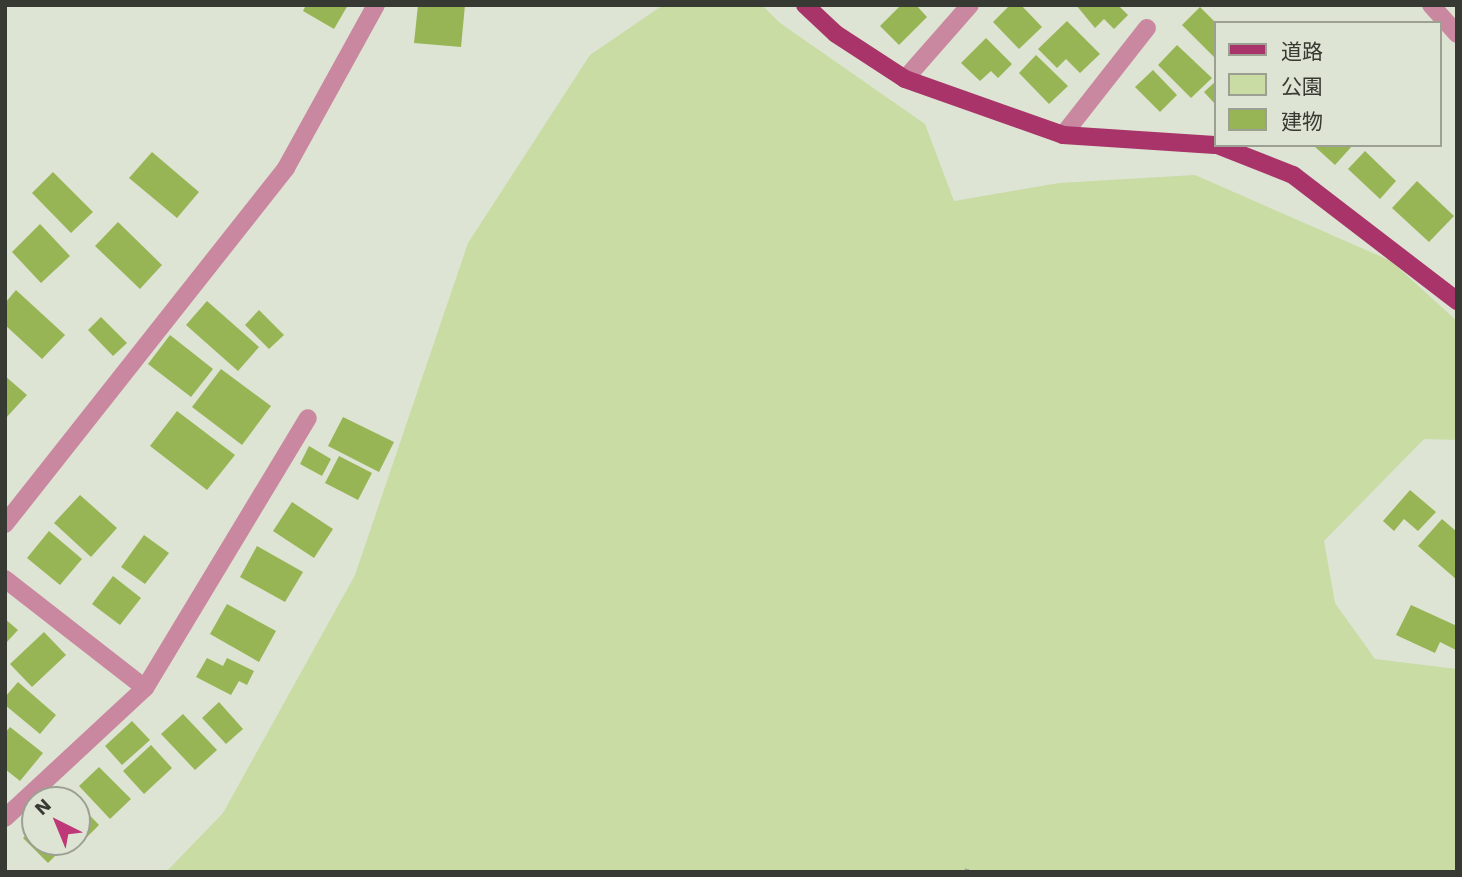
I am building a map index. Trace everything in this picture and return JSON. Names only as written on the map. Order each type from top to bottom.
[{"type":"main road","points":[[805,5],[836,34],[905,79],[1063,135],[1214,145]]},
{"type":"main road","points":[[1221,147],[1293,175],[1457,300]]},
{"type":"street","points":[[5,524],[286,168],[376,5]]},
{"type":"street","points":[[905,79],[970,5]]},
{"type":"street","points":[[1431,5],[1457,34]]},
{"type":"street","points":[[1063,135],[1147,28]]},
{"type":"street","points":[[5,818],[145,688],[308,418]]},
{"type":"street","points":[[5,579],[145,688]]},
{"type":"green space","points":[[663,5],[762,5],[780,23],[925,124],[954,201],[1059,183],[1195,175],[1391,261],[1457,321],[1457,440],[1424,439],[1324,541],[1335,603],[1375,659],[1457,669],[1457,872],[166,872],[223,813],[355,575],[468,243],[590,55]]},
{"type":"building","points":[[306,5],[348,5],[334,29],[303,11]]},
{"type":"building","points":[[418,5],[465,5],[461,47],[414,43]]},
{"type":"building","points":[[901,5],[916,5],[927,17],[899,45],[880,26]]},
{"type":"building","points":[[1010,5],[1021,5],[1042,27],[1019,49],[993,22]]},
{"type":"building","points":[[1076,5],[1118,5],[1128,15],[1114,29],[1104,19],[1095,28]]},
{"type":"building","points":[[1200,7],[1214,21],[1214,57],[1182,25]]},
{"type":"building","points":[[1067,21],[1100,54],[1080,73],[1066,59],[1057,68],[1038,49]]},
{"type":"building","points":[[986,38],[1012,64],[998,78],[991,71],[980,81],[961,63]]},
{"type":"building","points":[[1177,45],[1212,78],[1191,98],[1158,65]]},
{"type":"building","points":[[1036,55],[1068,86],[1049,104],[1019,73]]},
{"type":"building","points":[[1153,70],[1177,95],[1160,112],[1135,87]]},
{"type":"building","points":[[1214,83],[1214,103],[1204,92]]},
{"type":"building","points":[[1315,147],[1351,147],[1335,165]]},
{"type":"building","points":[[1365,151],[1396,181],[1380,199],[1348,169]]},
{"type":"building","points":[[152,152],[199,192],[177,218],[129,178]]},
{"type":"building","points":[[53,172],[93,212],[71,233],[32,193]]},
{"type":"building","points":[[1417,181],[1454,216],[1429,242],[1392,208]]},
{"type":"building","points":[[118,222],[162,265],[140,289],[95,246]]},
{"type":"building","points":[[40,224],[70,256],[41,283],[12,252]]},
{"type":"building","points":[[16,290],[65,335],[42,359],[5,325],[5,303]]},
{"type":"building","points":[[207,301],[259,347],[238,371],[186,325]]},
{"type":"building","points":[[259,310],[284,335],[269,349],[245,325]]},
{"type":"building","points":[[101,317],[127,343],[113,356],[88,330]]},
{"type":"building","points":[[170,335],[213,369],[191,397],[148,364]]},
{"type":"building","points":[[221,369],[271,406],[242,445],[192,407]]},
{"type":"building","points":[[5,376],[27,395],[5,419]]},
{"type":"building","points":[[177,411],[235,455],[207,490],[150,446]]},
{"type":"building","points":[[343,417],[394,442],[379,472],[328,446]]},
{"type":"building","points":[[309,446],[331,459],[322,476],[300,464]]},
{"type":"building","points":[[339,456],[372,473],[358,500],[325,483]]},
{"type":"building","points":[[1410,490],[1436,512],[1418,531],[1404,519],[1394,531],[1383,521]]},
{"type":"building","points":[[80,495],[117,528],[91,557],[54,523]]},
{"type":"building","points":[[292,502],[333,529],[314,558],[273,531]]},
{"type":"building","points":[[1442,519],[1457,532],[1457,580],[1418,546]]},
{"type":"building","points":[[49,531],[82,559],[60,585],[27,558]]},
{"type":"building","points":[[144,535],[169,553],[145,584],[121,567]]},
{"type":"building","points":[[257,546],[303,572],[285,602],[240,577]]},
{"type":"building","points":[[113,576],[141,598],[120,625],[92,604]]},
{"type":"building","points":[[227,604],[276,631],[259,662],[210,634]]},
{"type":"building","points":[[1411,605],[1457,626],[1456,650],[1440,642],[1435,653],[1396,635]]},
{"type":"building","points":[[5,619],[18,630],[5,644]]},
{"type":"building","points":[[44,632],[66,655],[32,687],[10,664]]},
{"type":"building","points":[[207,658],[223,666],[227,658],[254,671],[247,685],[239,681],[231,695],[196,677]]},
{"type":"building","points":[[18,682],[56,715],[40,734],[5,705],[5,697]]},
{"type":"building","points":[[219,702],[243,729],[226,744],[202,718]]},
{"type":"building","points":[[183,714],[217,750],[195,770],[161,734]]},
{"type":"building","points":[[132,721],[150,740],[122,765],[105,746]]},
{"type":"building","points":[[10,727],[43,753],[20,781],[5,769],[5,733]]},
{"type":"building","points":[[151,745],[172,768],[144,794],[123,771]]},
{"type":"building","points":[[99,767],[131,799],[110,819],[91,799],[91,786],[79,786]]},
{"type":"building","points":[[91,817],[99,825],[91,833]]},
{"type":"building","points":[[41,856],[55,856],[48,863]]}]
